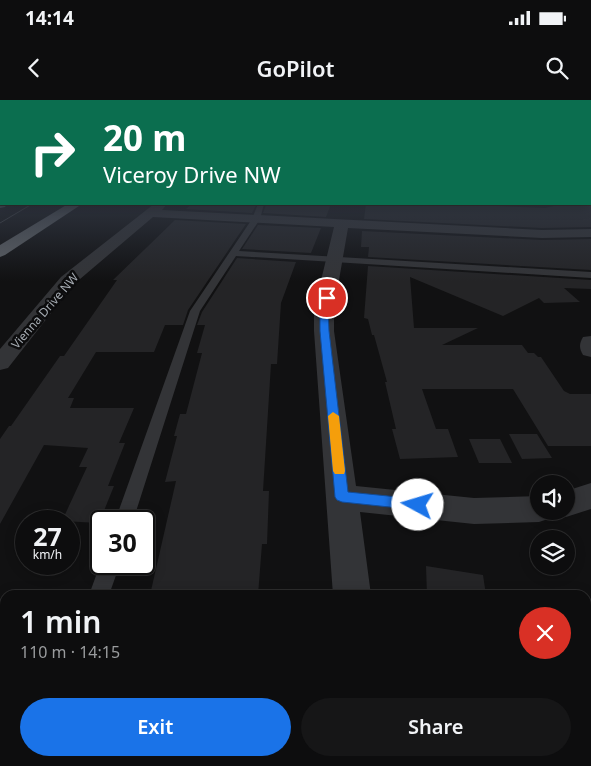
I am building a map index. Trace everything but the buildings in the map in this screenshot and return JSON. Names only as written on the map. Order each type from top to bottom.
[{"type":"highway","points":[[0,244],[37,219]]},
{"type":"highway","points":[[0,252],[52,219]]},
{"type":"street","name":"Vienna Drive NW","points":[[0,362],[67,281],[143,219]]},
{"type":"street","points":[[258,219],[542,234],[591,234]]},
{"type":"street","points":[[342,223],[324,308],[324,331],[351,590]]},
{"type":"street","points":[[591,342],[591,350]]},
{"type":"street","points":[[575,501],[591,496]]},
{"type":"street","points":[[342,497],[474,511],[530,508]]},
{"type":"lane","points":[[128,510],[195,310],[256,219]]},
{"type":"lane","points":[[232,253],[591,275]]},
{"type":"lane","points":[[101,590],[106,575]]},
{"type":"tram line","points":[[0,223],[7,219]]},
{"type":"slow traffic","points":[[333,416],[339,471]]},
{"type":"route","points":[[327,298],[324,308],[324,331],[342,497],[418,505]]}]
